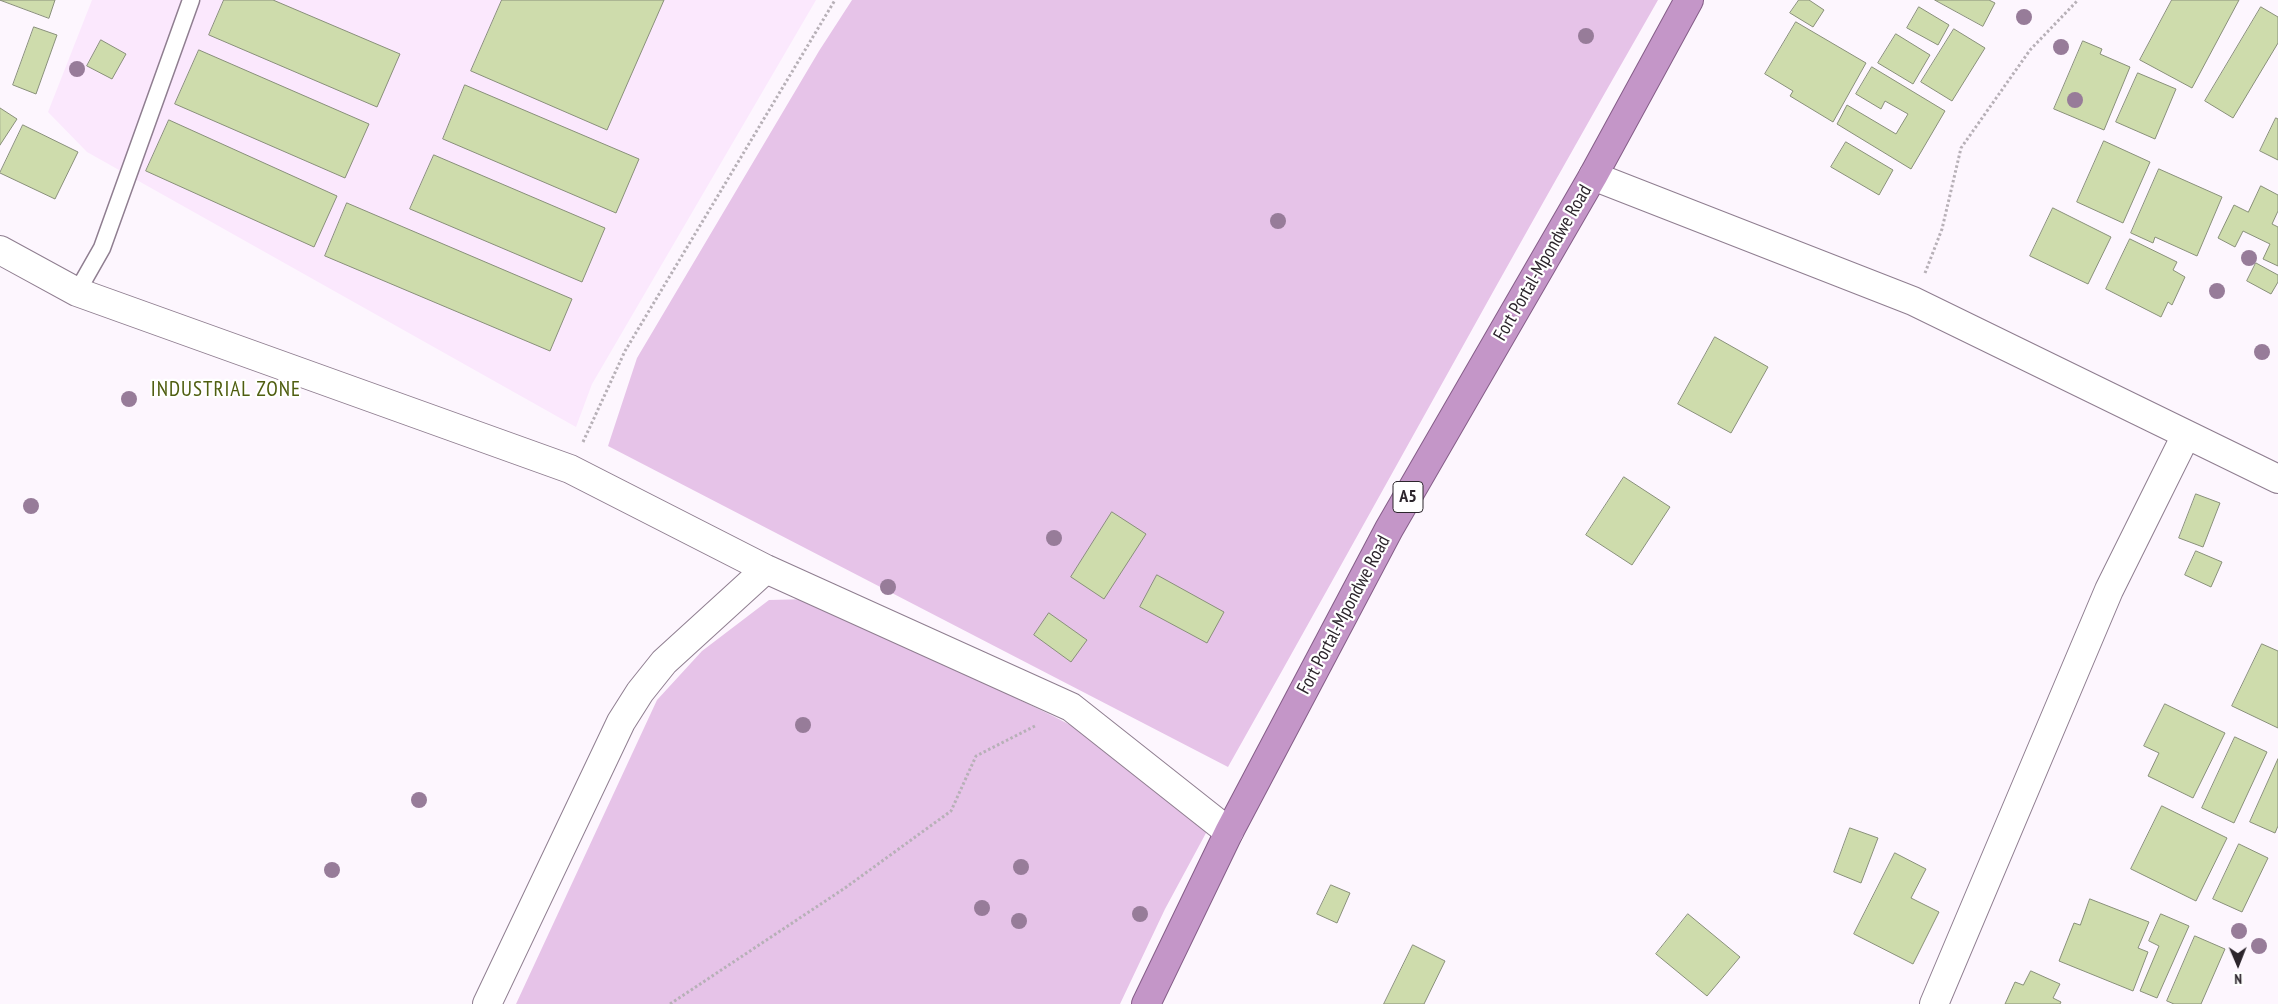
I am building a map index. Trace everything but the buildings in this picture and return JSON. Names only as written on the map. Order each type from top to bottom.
[{"type":"highway","name":"Fort Portal-Mpondwe Road","points":[[1146,1004],[1230,832],[1389,529],[1593,176],[1689,0]]},
{"type":"street","points":[[1593,176],[1913,301],[2278,479]]},
{"type":"street","points":[[0,250],[78,292],[570,469],[766,569],[1071,707],[1230,832]]},
{"type":"street","points":[[1934,1004],[2109,590],[2186,435]]},
{"type":"street","points":[[487,1004],[621,722],[640,692],[664,662],[766,569]]},
{"type":"lane","points":[[78,292],[102,248],[191,0]]},
{"type":"path","points":[[570,469],[626,351],[835,0]]},
{"type":"path","points":[[1913,301],[1942,229],[1961,148],[2030,50],[2078,0]]},
{"type":"path","points":[[670,1004],[845,888],[951,811],[976,756],[1071,707]]},
{"type":"shaded area","points":[[92,0],[816,0],[592,384],[576,427],[87,152],[48,112]]},
{"type":"shaded area","points":[[852,0],[1658,0],[1549,191],[1228,767],[608,446],[637,358],[819,51]]},
{"type":"shaded area","points":[[809,599],[1053,716],[1156,770],[1196,799],[1206,833],[1165,909],[1120,1004],[516,1004],[657,700],[702,651],[769,600]]},
{"type":"district","name":"INDUSTRIAL ZONE","points":[[226,390]]}]
